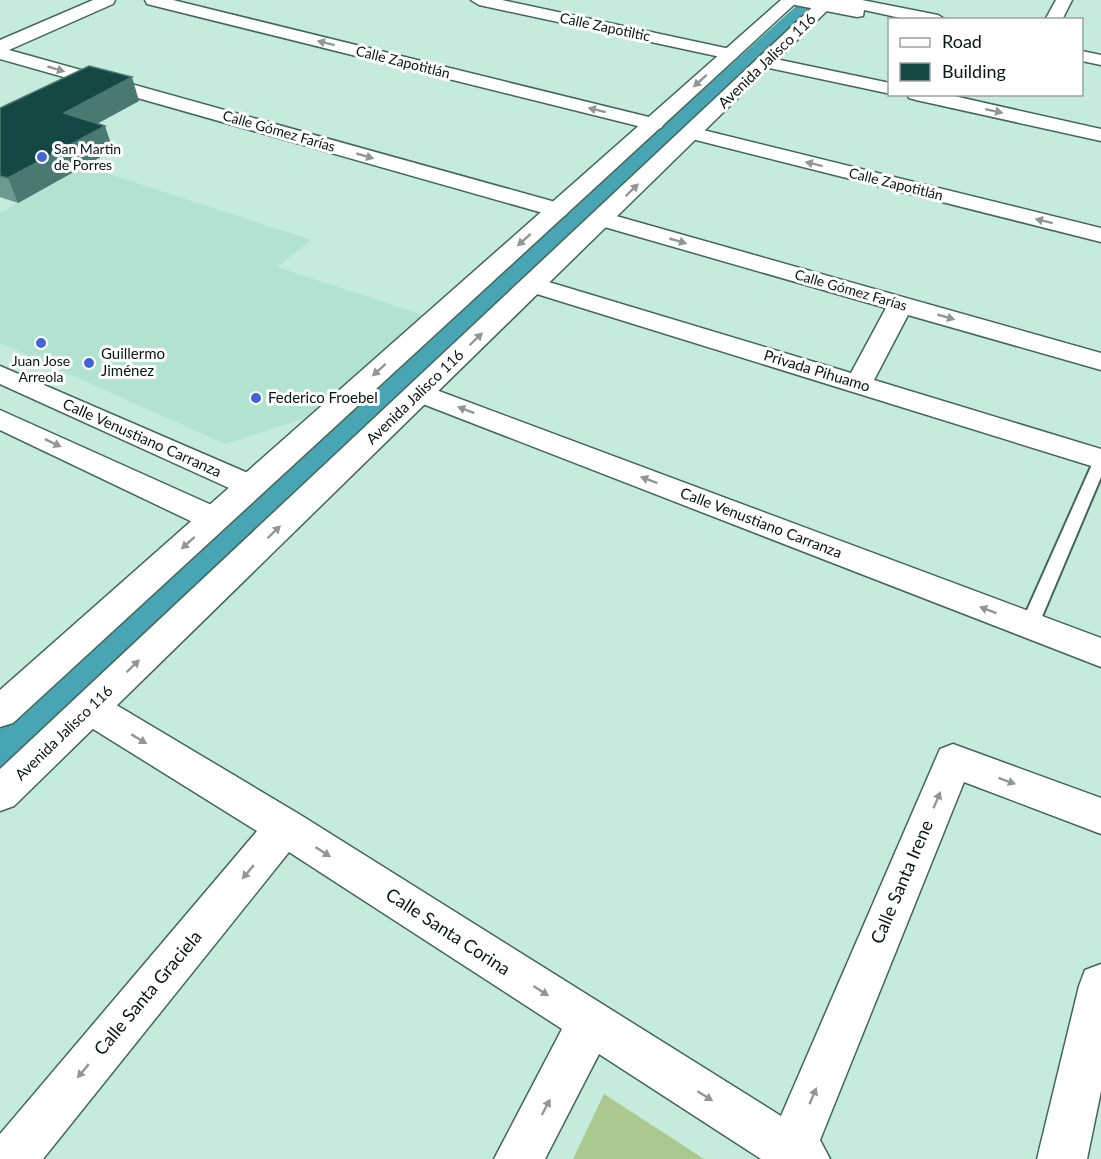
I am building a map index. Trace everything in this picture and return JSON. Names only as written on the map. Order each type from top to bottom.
[{"type":"street","points":[[0,47],[107,0]]},
{"type":"street","name":"Calle Zapotitlán","points":[[153,0],[654,124]]},
{"type":"street","name":"Calle Zapotiltic","points":[[479,0],[730,54]]},
{"type":"street","points":[[793,0],[829,3],[925,18]]},
{"type":"street","name":"Avenida Jalisco 116","points":[[0,712],[730,54],[793,0]]},
{"type":"street","points":[[1054,18],[1064,0]]},
{"type":"street","points":[[829,3],[888,18]]},
{"type":"street","name":"Avenida Jalisco 116","points":[[0,794],[829,3]]},
{"type":"street","points":[[1083,47],[1101,50]]},
{"type":"street","name":"Calle Gómez Farías","points":[[0,53],[558,210]]},
{"type":"street","points":[[1083,56],[1101,60]]},
{"type":"street","points":[[766,62],[888,89]]},
{"type":"street","points":[[925,96],[1101,135]]},
{"type":"street","name":"Calle Zapotitlán","points":[[691,133],[1101,235]]},
{"type":"street","name":"Calle Gómez Farías","points":[[602,219],[1101,362]]},
{"type":"street","name":"Privada Pihuamo","points":[[533,285],[859,383],[1101,460]]},
{"type":"street","points":[[859,383],[901,304]]},
{"type":"street","name":"Calle Venustiano Carranza","points":[[0,374],[251,486]]},
{"type":"street","name":"Calle Venustiano Carranza","points":[[420,393],[1101,653]]},
{"type":"street","points":[[0,418],[214,519]]},
{"type":"street","name":"Calle Santa Corina","points":[[90,708],[285,827],[798,1155]]},
{"type":"street","name":"Calle Santa Irene","points":[[798,1155],[952,761],[1101,816]]},
{"type":"street","name":"Calle Santa Graciela","points":[[11,1159],[285,827]]},
{"type":"street","points":[[1062,1159],[1101,986]]},
{"type":"street","points":[[519,1159],[590,1023]]},
{"type":"lane","points":[[1029,626],[1101,460]]},
{"type":"shaded area","points":[[84,166],[311,240],[277,267],[423,315],[305,418],[225,444],[0,343],[0,213]]},
{"type":"shaded area","points":[[604,1094],[704,1159],[573,1159]]},
{"type":"building","points":[[89,66],[132,77],[64,113],[105,126],[8,178],[0,176],[0,108]]},
{"type":"waterway","points":[[0,752],[815,0]]},
{"type":"place","name":"San Martin de Porres","points":[[42,157]]},
{"type":"place","name":"Juan Jose Arreola","points":[[41,343]]},
{"type":"place","name":"Guillermo Jiménez","points":[[89,363]]},
{"type":"place","name":"Federico Froebel","points":[[256,398]]}]
